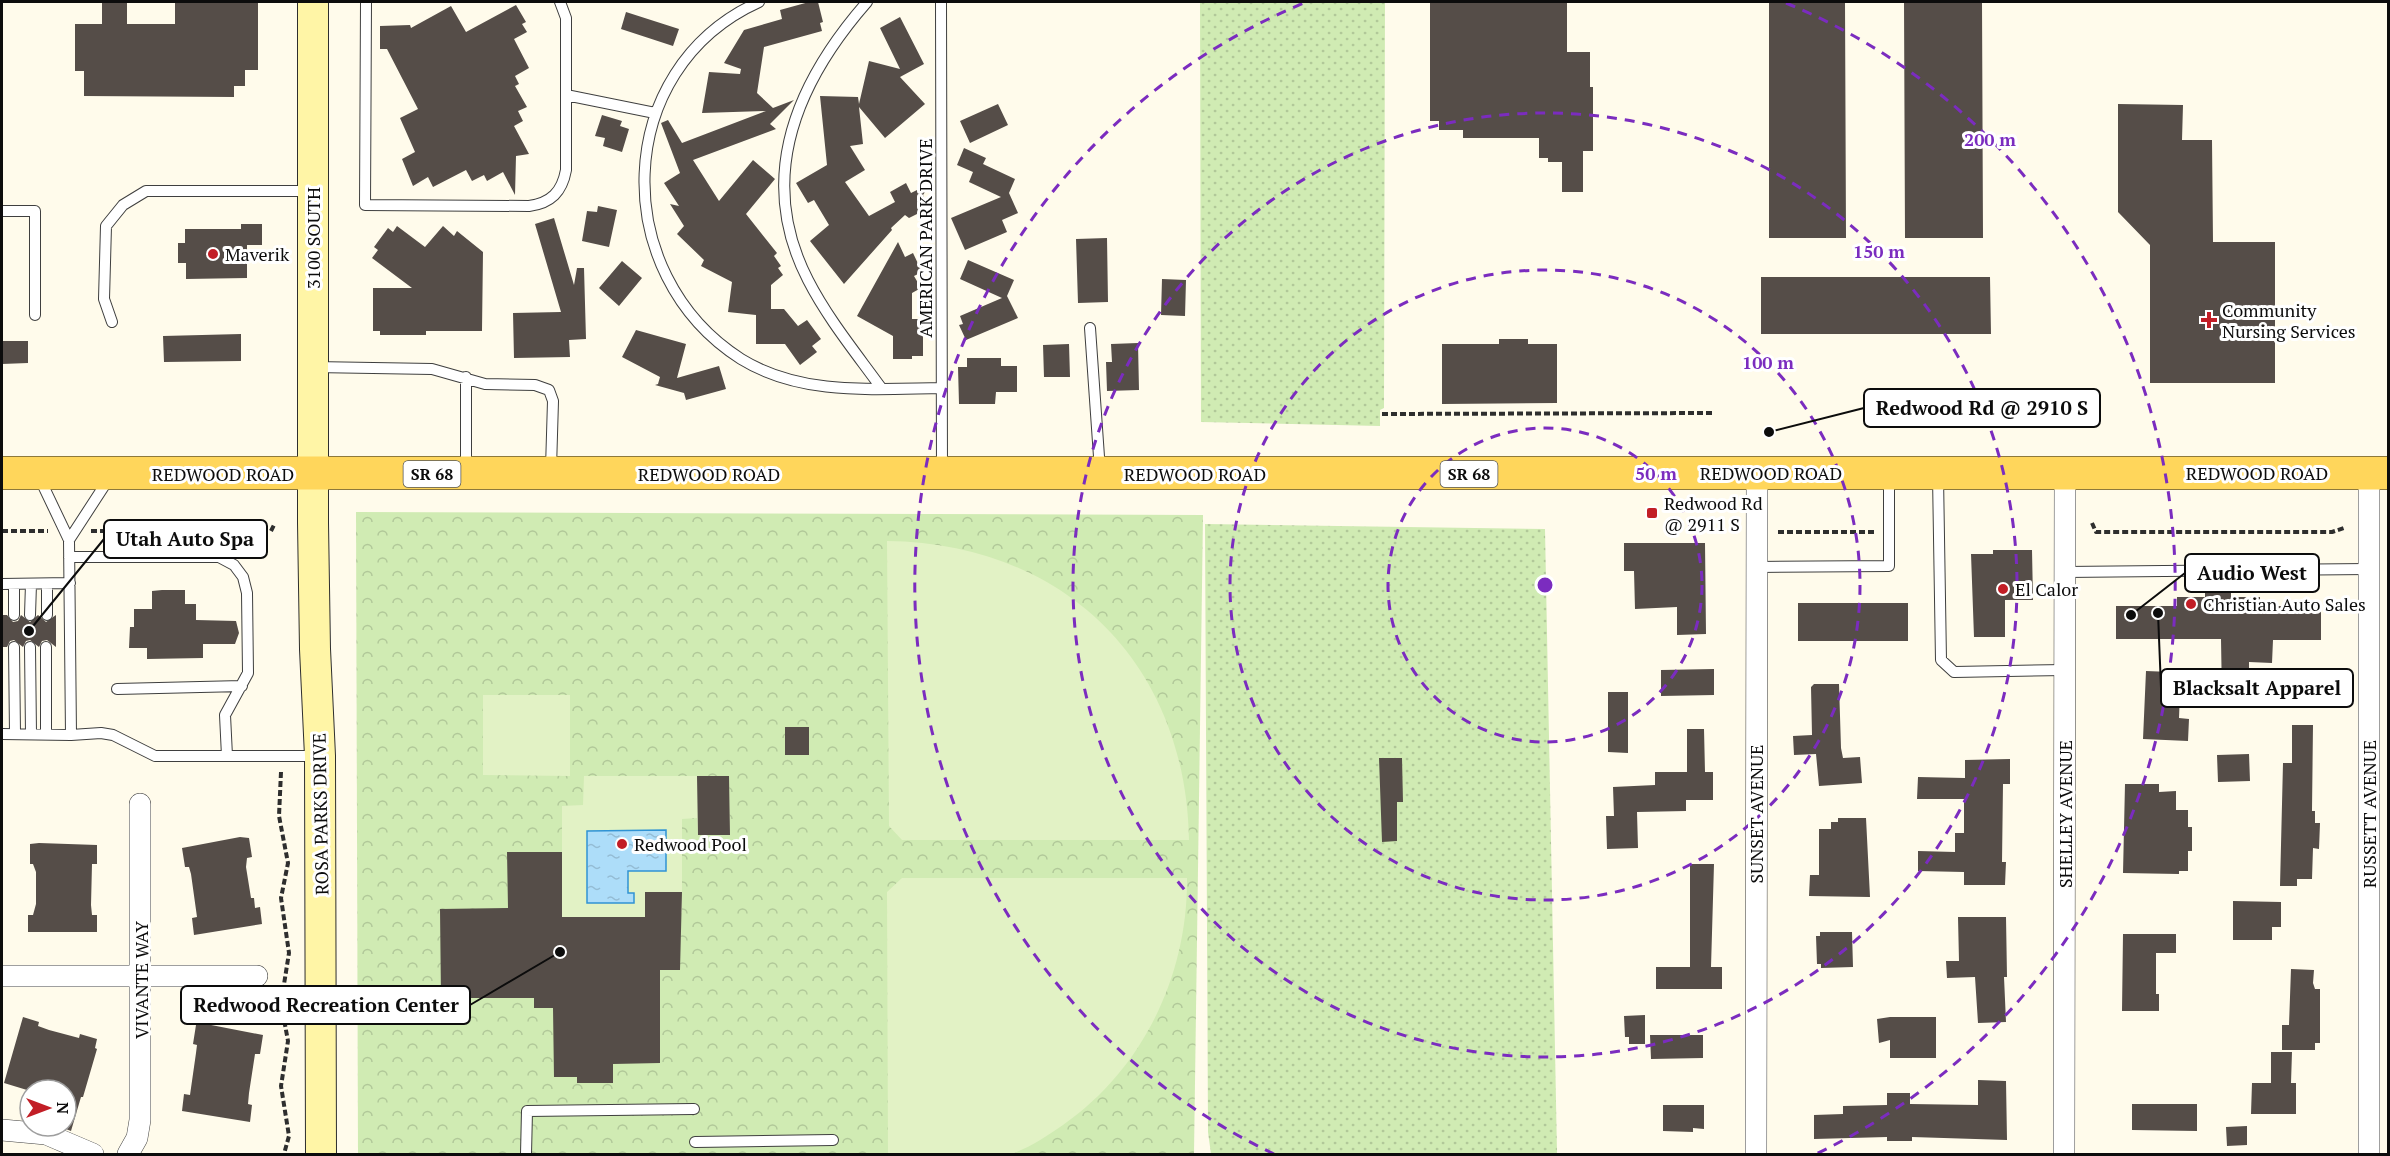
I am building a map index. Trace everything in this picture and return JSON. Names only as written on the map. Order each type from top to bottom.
[{"type":"main road","name":"REDWOOD ROAD","points":[[2,473],[550,475],[2379,473]]},
{"type":"street","name":"3100 SOUTH","points":[[313,2],[313,474]]},
{"type":"street","name":"SUNSET AVENUE","points":[[1756,1155],[1757,473]]},
{"type":"street","name":"SHELLEY AVENUE","points":[[2064,1155],[2065,473]]},
{"type":"street","name":"RUSSETT AVENUE","points":[[2369,1155],[2369,569],[2379,473]]},
{"type":"street","name":"ROSA PARKS DRIVE","points":[[313,474],[315,649],[320,756],[321,1155]]},
{"type":"street","name":"VIVANTE WAY","points":[[128,1155],[136,1138],[140,1120],[140,804]]},
{"type":"street","points":[[2,976],[257,976]]},
{"type":"street","points":[[2,1130],[46,1134],[93,1155]]},
{"type":"lane","points":[[366,2],[365,206],[529,206],[550,200],[561,187],[566,170],[566,18],[560,2]]},
{"type":"lane","points":[[759,2],[707,36],[669,85],[655,113],[644,165],[644,196],[648,226],[657,257],[674,291],[697,322],[743,360],[769,373],[827,388],[941,388]]},
{"type":"lane","points":[[867,2],[849,22],[813,74],[794,118],[787,151],[785,188],[788,224],[807,279],[831,321],[882,389]]},
{"type":"lane","name":"AMERICAN PARK DRIVE","points":[[941,2],[942,474]]},
{"type":"lane","points":[[566,95],[655,113]]},
{"type":"lane","points":[[112,322],[104,299],[106,226],[123,205],[146,191],[313,191]]},
{"type":"lane","points":[[2,211],[35,211],[36,315]]},
{"type":"lane","points":[[1090,328],[1100,474]]},
{"type":"lane","points":[[313,368],[432,369],[485,384],[535,385],[549,390],[553,401],[550,475]]},
{"type":"lane","points":[[466,377],[466,474]]},
{"type":"lane","points":[[37,473],[70,534],[71,735]]},
{"type":"lane","points":[[1757,567],[1889,566],[1888,473]]},
{"type":"lane","points":[[1938,473],[1941,660],[1954,672],[2065,670]]},
{"type":"lane","points":[[70,534],[112,474]]},
{"type":"lane","points":[[69,557],[219,557],[234,565],[243,577],[247,593],[248,673],[225,715],[227,756]]},
{"type":"lane","points":[[2065,572],[2369,569]]},
{"type":"lane","points":[[2,584],[70,584]]},
{"type":"lane","points":[[14,584],[14,615]]},
{"type":"lane","points":[[30,615],[31,584]]},
{"type":"lane","points":[[47,584],[47,615]]},
{"type":"lane","points":[[14,647],[15,734]]},
{"type":"lane","points":[[30,647],[31,734]]},
{"type":"lane","points":[[46,647],[46,734]]},
{"type":"lane","points":[[117,689],[242,686]]},
{"type":"lane","points":[[2,734],[100,733],[113,735],[155,756],[320,756]]},
{"type":"lane","points":[[526,1155],[527,1111],[694,1109]]},
{"type":"lane","points":[[695,1142],[833,1140]]},
{"type":"path","points":[[1382,414],[1713,413]]},
{"type":"path","points":[[2,531],[70,534],[271,531],[275,523]]},
{"type":"path","points":[[2092,523],[2096,532],[2332,532],[2344,528]]},
{"type":"path","points":[[1776,532],[1889,532]]},
{"type":"path","points":[[283,756],[279,816],[288,863],[281,898],[289,954],[281,1003],[288,1041],[281,1086],[289,1136],[284,1155]]},
{"type":"green space","points":[[1200,2],[1385,2],[1384,408],[1380,410],[1380,426],[1201,422]]},
{"type":"green space","points":[[356,512],[1203,515],[1194,1154],[358,1154]]},
{"type":"green space","points":[[1205,524],[1545,529],[1557,1153],[1211,1154],[1208,1132]]},
{"type":"green space","points":[[887,541],[950,547],[1008,564],[1059,590],[1103,624],[1139,668],[1165,718],[1182,776],[1189,840],[902,840],[889,826]]},
{"type":"green space","points":[[483,695],[570,695],[570,776],[483,775]]},
{"type":"green space","name":"Redwood Pool","points":[[584,776],[729,776],[730,835],[698,835],[697,818],[682,819],[682,913],[645,917],[562,917],[562,806],[583,805]]},
{"type":"green space","points":[[902,878],[1187,878],[1185,914],[1179,950],[1169,984],[1138,1048],[1091,1102],[1057,1129],[1011,1154],[888,1154],[887,892]]},
{"type":"water","points":[[666,830],[666,871],[628,871],[628,893],[634,893],[634,903],[587,903],[587,831]]},
{"type":"building","points":[[102,2],[127,2],[127,24],[175,24],[175,2],[258,2],[258,70],[245,70],[245,86],[234,86],[234,97],[84,96],[84,71],[75,71],[75,24],[102,24]]},
{"type":"building","points":[[809,2],[818,2],[823,22],[820,23],[822,31],[764,47],[757,93],[773,108],[794,100],[770,124],[776,129],[693,160],[719,201],[753,160],[775,179],[746,214],[777,253],[774,256],[781,266],[778,268],[783,275],[771,285],[771,309],[784,309],[798,326],[807,320],[821,339],[812,346],[817,352],[800,365],[785,344],[756,344],[756,315],[728,312],[732,282],[701,266],[704,260],[677,234],[684,226],[670,204],[679,206],[664,183],[680,173],[661,123],[668,120],[682,143],[766,111],[702,113],[709,72],[740,74],[741,69],[724,63],[744,30],[782,19],[780,10]]},
{"type":"building","points":[[1430,2],[1567,2],[1567,52],[1590,52],[1590,87],[1593,87],[1593,151],[1583,151],[1583,192],[1562,192],[1562,162],[1548,162],[1548,158],[1539,158],[1539,138],[1463,138],[1463,130],[1439,130],[1439,121],[1430,121]]},
{"type":"building","points":[[1769,2],[1845,2],[1846,238],[1769,238]]},
{"type":"building","points":[[1904,2],[1982,2],[1983,238],[1905,238]]},
{"type":"building","points":[[516,5],[526,22],[522,24],[527,32],[514,39],[529,68],[515,76],[519,84],[515,86],[527,107],[518,111],[523,121],[514,126],[529,154],[516,156],[515,195],[503,172],[487,181],[484,175],[472,181],[466,170],[433,187],[428,177],[413,186],[402,159],[415,152],[400,118],[418,109],[387,49],[380,49],[380,26],[410,25],[411,28],[451,6],[466,32]]},
{"type":"building","points":[[626,12],[679,29],[673,46],[621,29]]},
{"type":"building","points":[[900,17],[924,64],[900,77],[925,104],[885,138],[859,107],[863,144],[850,146],[865,170],[845,182],[869,216],[895,202],[890,192],[906,183],[911,193],[931,183],[923,195],[929,208],[909,218],[905,215],[891,228],[892,230],[844,284],[810,241],[829,225],[814,200],[808,203],[796,183],[827,165],[820,96],[858,97],[859,104],[869,61],[900,69],[880,28]]},
{"type":"building","points":[[998,104],[1008,125],[970,143],[960,121]]},
{"type":"building","points":[[2118,104],[2183,105],[2182,140],[2212,140],[2213,242],[2275,242],[2275,383],[2150,383],[2150,245],[2118,212]]},
{"type":"building","points":[[602,115],[622,121],[620,126],[629,129],[622,152],[603,146],[605,138],[595,136]]},
{"type":"building","points":[[964,148],[986,158],[983,164],[1015,179],[1009,193],[1018,213],[1002,220],[1007,232],[965,250],[951,218],[1001,197],[969,182],[973,172],[957,165]]},
{"type":"building","points":[[598,206],[617,210],[609,247],[582,241],[587,211],[597,212]]},
{"type":"building","points":[[554,218],[574,285],[577,268],[584,268],[586,339],[569,340],[570,357],[514,358],[513,313],[561,312],[535,224]]},
{"type":"building","name":"Maverik","points":[[241,224],[262,224],[262,245],[247,245],[247,278],[186,279],[186,263],[178,263],[178,243],[185,243],[185,229],[241,229]]},
{"type":"building","points":[[397,226],[425,247],[443,226],[454,236],[457,231],[483,252],[482,331],[426,331],[426,335],[380,335],[380,331],[373,331],[373,288],[412,288],[372,258],[378,250],[374,247],[388,228],[393,232]]},
{"type":"building","points":[[1107,238],[1108,302],[1078,303],[1076,239]]},
{"type":"building","points":[[898,242],[905,257],[913,253],[922,272],[914,276],[921,288],[912,293],[912,319],[923,319],[923,356],[912,356],[912,359],[893,359],[893,336],[857,316]]},
{"type":"building","points":[[968,260],[1014,280],[1007,296],[1018,318],[966,340],[959,325],[963,324],[960,316],[1002,298],[960,279]]},
{"type":"building","points":[[622,261],[642,278],[619,306],[599,288]]},
{"type":"building","points":[[1761,277],[1990,277],[1991,334],[1761,334]]},
{"type":"building","points":[[1162,279],[1186,280],[1185,316],[1161,315]]},
{"type":"building","points":[[636,330],[686,344],[677,378],[719,366],[726,389],[686,400],[684,393],[655,385],[658,384],[660,377],[622,357]]},
{"type":"building","points":[[241,334],[241,361],[164,362],[163,336]]},
{"type":"building","points":[[1499,339],[1528,339],[1528,344],[1557,344],[1557,403],[1442,404],[1442,344],[1499,344]]},
{"type":"building","points":[[2,341],[28,341],[28,363],[2,364]]},
{"type":"building","points":[[1138,343],[1139,390],[1107,391],[1106,362],[1112,362],[1111,344]]},
{"type":"building","points":[[1069,344],[1070,377],[1044,377],[1043,345]]},
{"type":"building","points":[[967,358],[1001,358],[1001,366],[1017,366],[1017,392],[996,392],[995,404],[959,404],[958,367],[967,367]]},
{"type":"building","points":[[1624,543],[1705,543],[1706,634],[1677,635],[1677,607],[1635,609],[1634,571],[1624,571]]},
{"type":"building","name":"El Calor","points":[[1993,550],[2032,550],[2033,600],[2005,600],[2005,637],[1974,637],[1971,554],[1993,554]]},
{"type":"building","points":[[2205,589],[2231,589],[2231,597],[2260,597],[2260,606],[2321,606],[2321,640],[2273,640],[2272,663],[2249,662],[2249,689],[2244,689],[2244,698],[2222,698],[2221,639],[2116,639],[2116,606],[2177,606],[2177,597],[2205,597]]},
{"type":"building","points":[[185,590],[185,604],[196,604],[196,620],[236,621],[239,633],[235,644],[203,644],[203,658],[147,659],[147,648],[129,648],[130,627],[134,627],[134,609],[152,609],[152,591]]},
{"type":"building","points":[[1798,603],[1908,603],[1908,641],[1798,641]]},
{"type":"building","points":[[2,615],[7,615],[13,622],[18,621],[21,615],[30,622],[38,615],[46,622],[56,615],[56,647],[47,640],[42,641],[39,647],[30,640],[26,641],[23,647],[14,640],[10,641],[7,647],[2,647]]},
{"type":"building","points":[[1714,669],[1714,695],[1661,696],[1661,670]]},
{"type":"building","points":[[2146,671],[2171,672],[2170,691],[2180,692],[2179,718],[2189,719],[2188,741],[2143,739]]},
{"type":"building","points":[[1814,684],[1839,684],[1843,758],[1860,757],[1862,783],[1819,786],[1816,754],[1794,755],[1793,736],[1812,735],[1811,687]]},
{"type":"building","points":[[1608,692],[1628,692],[1628,753],[1608,752]]},
{"type":"building","points":[[2292,725],[2313,725],[2312,811],[2315,811],[2315,823],[2320,823],[2319,849],[2313,848],[2312,879],[2297,879],[2297,886],[2280,886],[2283,763],[2292,763]]},
{"type":"building","points":[[785,727],[809,727],[809,755],[785,755]]},
{"type":"building","points":[[1687,729],[1704,729],[1705,772],[1713,772],[1713,800],[1686,800],[1686,811],[1637,812],[1638,848],[1607,849],[1606,816],[1614,816],[1613,787],[1655,785],[1655,772],[1687,772]]},
{"type":"building","points":[[2249,754],[2250,781],[2218,782],[2217,755]]},
{"type":"building","points":[[1379,758],[1402,758],[1403,802],[1397,802],[1397,841],[1382,842]]},
{"type":"building","points":[[2010,759],[2010,784],[2003,784],[2002,862],[2006,862],[2005,885],[1964,885],[1964,872],[1918,871],[1918,851],[1955,852],[1955,833],[1964,833],[1964,799],[1917,799],[1918,777],[1965,778],[1965,760]]},
{"type":"building","points":[[697,776],[729,776],[730,835],[698,835]]},
{"type":"building","points":[[2125,784],[2159,784],[2159,792],[2176,791],[2176,810],[2188,810],[2188,827],[2192,827],[2192,851],[2188,851],[2188,871],[2179,871],[2179,874],[2123,873]]},
{"type":"building","points":[[1838,818],[1866,818],[1870,897],[1809,896],[1810,875],[1819,875],[1819,829],[1831,829],[1831,822],[1838,822]]},
{"type":"building","points":[[240,837],[249,838],[252,857],[247,858],[246,867],[251,898],[254,898],[255,908],[260,907],[262,924],[194,935],[192,918],[197,917],[191,874],[189,867],[185,867],[182,848]]},
{"type":"building","points":[[30,844],[97,845],[97,864],[92,864],[91,905],[92,915],[97,915],[97,932],[28,932],[28,915],[33,915],[36,904],[36,872],[33,864],[30,864]]},
{"type":"building","points":[[507,852],[562,852],[562,917],[645,917],[645,892],[682,892],[680,970],[660,970],[660,1063],[613,1064],[613,1083],[577,1083],[577,1077],[554,1077],[553,1008],[534,1008],[534,998],[441,998],[440,909],[508,908]]},
{"type":"building","points":[[1690,864],[1714,864],[1711,967],[1722,967],[1722,989],[1656,989],[1656,967],[1690,967]]},
{"type":"building","points":[[2233,901],[2281,902],[2281,927],[2272,927],[2272,940],[2233,940]]},
{"type":"building","points":[[1958,917],[2006,917],[2007,977],[2004,977],[2006,1022],[1978,1023],[1975,977],[1947,978],[1946,961],[1959,961]]},
{"type":"building","points":[[1820,932],[1852,932],[1853,967],[1821,968],[1821,964],[1817,964],[1816,936],[1820,936]]},
{"type":"building","points":[[2123,934],[2176,934],[2176,953],[2156,953],[2156,994],[2159,994],[2159,1011],[2122,1011]]},
{"type":"building","points":[[2291,969],[2314,970],[2313,983],[2315,989],[2320,989],[2320,1043],[2315,1043],[2315,1050],[2282,1050],[2282,1025],[2289,1025]]},
{"type":"building","points":[[1645,1015],[1645,1044],[1629,1044],[1629,1037],[1625,1037],[1624,1016]]},
{"type":"building","points":[[23,1017],[39,1022],[38,1026],[49,1030],[79,1038],[80,1034],[97,1039],[95,1048],[97,1049],[78,1107],[78,1078],[18,1078],[18,1087],[4,1083]]},
{"type":"building","points":[[1936,1017],[1936,1058],[1890,1058],[1890,1040],[1879,1043],[1877,1019]]},
{"type":"building","points":[[206,1024],[263,1035],[260,1054],[255,1054],[249,1093],[248,1104],[252,1105],[250,1122],[182,1111],[184,1094],[190,1095],[197,1045],[193,1044],[196,1025]]},
{"type":"building","points":[[1650,1035],[1703,1035],[1703,1058],[1651,1059]]},
{"type":"building","points":[[2271,1052],[2292,1052],[2291,1083],[2296,1083],[2296,1114],[2251,1114],[2252,1083],[2271,1083]]},
{"type":"building","points":[[1978,1080],[2006,1081],[2007,1140],[1912,1137],[1912,1141],[1887,1141],[1887,1137],[1814,1139],[1814,1115],[1843,1114],[1843,1106],[1887,1105],[1887,1093],[1910,1093],[1910,1104],[1978,1105]]},
{"type":"building","points":[[2132,1104],[2197,1104],[2197,1131],[2132,1130]]},
{"type":"building","points":[[1663,1105],[1704,1105],[1704,1129],[1693,1128],[1693,1132],[1663,1131]]},
{"type":"building","points":[[2247,1126],[2247,1145],[2227,1146],[2226,1127]]},
{"type":"place","name":"Maverik","points":[[213,254]]},
{"type":"place","name":"Community Nursing Services","points":[[2209,320]]},
{"type":"place","name":"Redwood Rd @ 2910 S","points":[[1769,432]]},
{"type":"place","name":"Redwood Rd @ 2911 S","points":[[1652,513]]},
{"type":"place","name":"El Calor","points":[[2003,589]]},
{"type":"place","name":"Christian Auto Sales","points":[[2191,604]]},
{"type":"place","name":"Blacksalt Apparel","points":[[2158,613]]},
{"type":"place","name":"Audio West","points":[[2131,615]]},
{"type":"place","name":"Utah Auto Spa","points":[[29,631]]},
{"type":"place","name":"Redwood Pool","points":[[622,844]]},
{"type":"place","name":"Redwood Recreation Center","points":[[560,952]]}]
